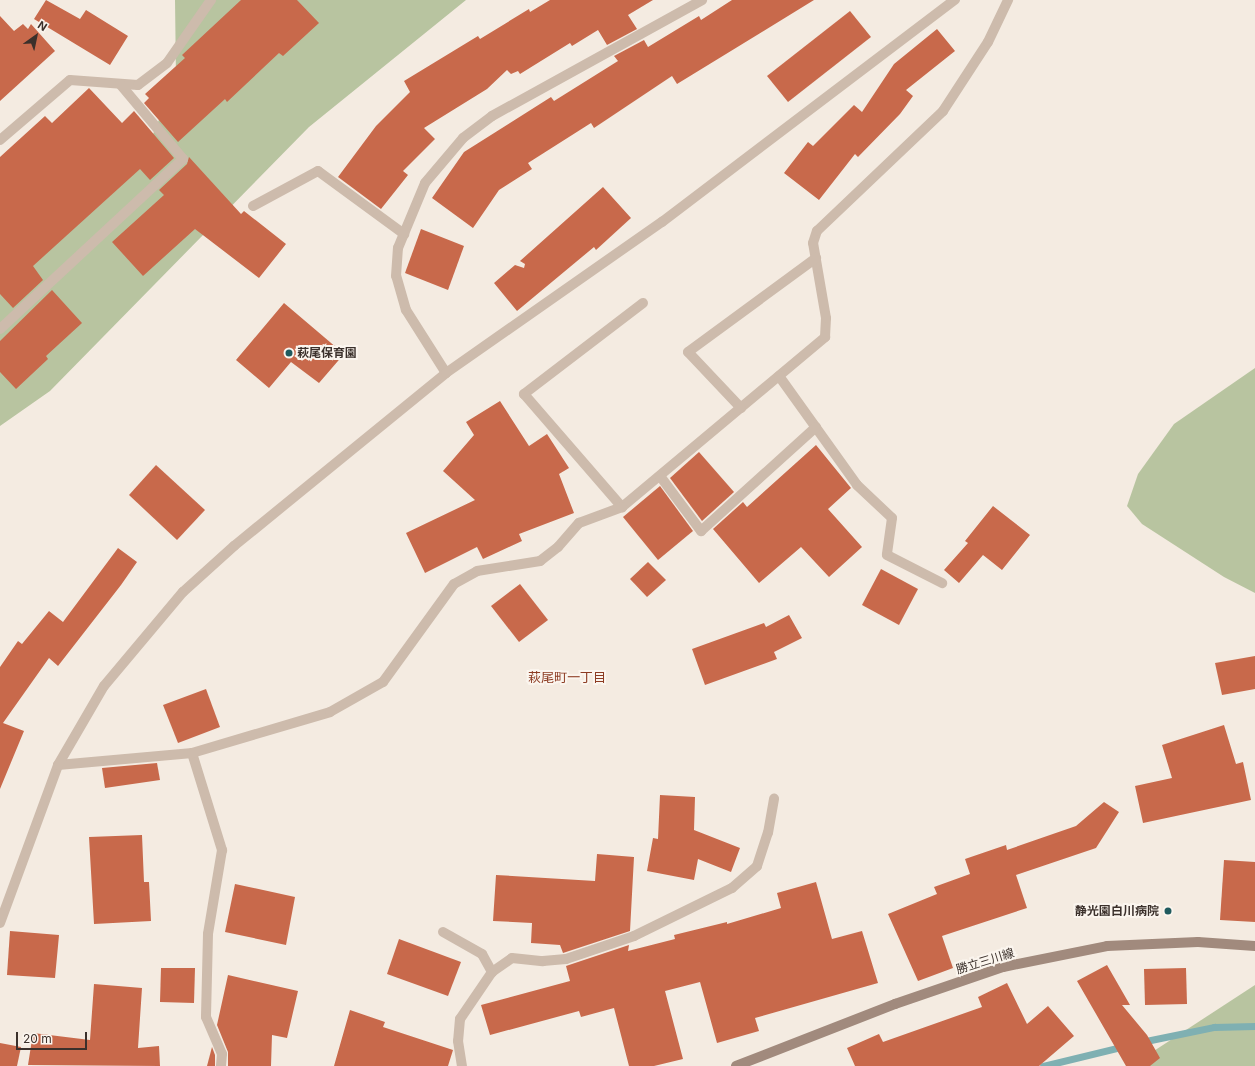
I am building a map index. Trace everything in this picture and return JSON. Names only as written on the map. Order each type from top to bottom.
[{"type":"main road","name":"勝立三川線","points":[[736,1066],[895,1004],[1002,967],[1107,946],[1198,942],[1255,946]]},
{"type":"street","points":[[0,140],[70,80],[138,85],[167,63],[211,0]]},
{"type":"street","points":[[446,373],[406,310],[396,276],[398,248],[425,183],[463,138],[492,116],[702,0]]},
{"type":"street","points":[[0,923],[58,766],[104,686],[183,592],[234,546],[446,373],[662,222],[955,0]]},
{"type":"street","points":[[58,766],[192,753],[330,712],[353,701],[383,682],[454,584],[477,571],[540,561],[558,547],[579,523],[622,507],[825,337],[826,318],[813,243],[817,231],[943,111],[988,42],[1008,0]]},
{"type":"street","points":[[0,329],[184,159],[120,84]]},
{"type":"street","points":[[253,206],[318,171],[404,234]]},
{"type":"street","points":[[741,408],[688,352],[816,258]]},
{"type":"street","points":[[622,507],[524,394],[643,303]]},
{"type":"street","points":[[779,376],[857,485],[892,518],[887,555],[942,583]]},
{"type":"street","points":[[660,476],[701,531],[816,427]]},
{"type":"street","points":[[192,753],[222,850],[208,934],[206,1017],[222,1054],[221,1066]]},
{"type":"street","points":[[462,1066],[458,1041],[460,1019],[492,972],[512,958],[543,961],[566,959],[634,936],[732,888],[757,866],[768,834],[774,799]]},
{"type":"street","points":[[443,932],[482,954],[492,972]]},
{"type":"green space","points":[[175,0],[466,0],[309,127],[50,391],[0,426],[0,274],[149,144],[176,78]]},
{"type":"green space","points":[[1255,368],[1255,593],[1224,577],[1142,524],[1127,506],[1138,474],[1174,424]]},
{"type":"green space","points":[[1255,985],[1255,1066],[1132,1066],[1140,1060]]},
{"type":"building","points":[[46,0],[80,19],[86,10],[128,36],[110,65],[34,19]]},
{"type":"building","points":[[241,0],[297,0],[319,23],[283,56],[279,53],[227,102],[225,99],[178,142],[144,103],[149,98],[145,94],[185,58],[182,55]]},
{"type":"building","points":[[550,0],[653,0],[628,15],[637,29],[607,45],[598,30],[572,46],[570,43],[520,74],[518,71],[511,74],[507,70],[487,89],[424,128],[435,139],[403,171],[408,175],[381,209],[338,177],[376,126],[410,92],[404,81],[478,36],[480,39],[529,9],[530,12]]},
{"type":"building","points":[[732,0],[814,0],[677,84],[672,76],[594,128],[591,123],[528,163],[532,169],[499,190],[473,228],[432,198],[464,152],[551,97],[554,101],[618,61],[614,56],[644,40],[648,47],[699,16],[701,20]]},
{"type":"building","points":[[850,11],[871,37],[788,102],[767,76]]},
{"type":"building","points":[[0,16],[14,31],[23,24],[28,29],[31,24],[55,51],[0,101]]},
{"type":"building","points":[[937,29],[955,51],[906,90],[913,96],[900,114],[858,157],[855,154],[819,200],[784,173],[808,142],[813,146],[854,105],[862,112],[894,64]]},
{"type":"building","points":[[89,88],[122,123],[134,111],[174,158],[150,180],[140,169],[33,266],[43,280],[13,308],[0,294],[0,157],[45,116],[52,123]]},
{"type":"building","points":[[189,157],[241,214],[244,211],[286,244],[259,278],[195,229],[143,276],[112,242],[164,195],[159,190],[187,164]]},
{"type":"building","points":[[603,187],[631,218],[596,250],[594,247],[517,311],[494,283],[515,265],[524,268],[525,264],[520,261]]},
{"type":"building","points":[[421,229],[464,246],[448,290],[405,273]]},
{"type":"building","points":[[52,290],[82,323],[46,356],[48,359],[16,389],[0,372],[0,341]]},
{"type":"building","points":[[284,303],[344,354],[319,383],[291,362],[269,388],[236,360]]},
{"type":"building","points":[[500,401],[529,446],[547,434],[569,468],[559,474],[574,513],[519,534],[522,541],[483,559],[477,547],[425,573],[406,533],[475,500],[443,471],[474,435],[466,422]]},
{"type":"building","points":[[816,445],[851,488],[828,509],[862,547],[829,577],[801,547],[759,583],[713,529],[743,502],[747,507]]},
{"type":"building","points":[[699,452],[734,492],[702,521],[670,478]]},
{"type":"building","points":[[156,465],[205,510],[177,540],[129,495]]},
{"type":"building","points":[[660,486],[693,531],[658,560],[623,517]]},
{"type":"building","points":[[993,506],[1030,535],[1002,570],[983,555],[959,583],[944,570],[968,543],[965,541]]},
{"type":"building","points":[[118,548],[137,562],[58,666],[49,658],[3,723],[24,731],[0,789],[0,667],[18,641],[22,644],[49,611],[63,622]]},
{"type":"building","points":[[648,562],[666,580],[647,597],[630,579]]},
{"type":"building","points":[[881,569],[918,589],[899,625],[862,605]]},
{"type":"building","points":[[520,584],[548,620],[519,642],[491,606]]},
{"type":"building","points":[[789,615],[802,638],[774,652],[777,659],[705,685],[692,649],[764,623],[766,627]]},
{"type":"building","points":[[1255,656],[1255,689],[1222,695],[1215,663]]},
{"type":"building","points":[[206,689],[220,727],[178,743],[163,705]]},
{"type":"building","points":[[1224,725],[1236,764],[1243,762],[1251,800],[1143,823],[1135,786],[1172,778],[1162,745]]},
{"type":"building","points":[[157,763],[160,780],[105,788],[102,768]]},
{"type":"building","points":[[660,795],[695,797],[694,830],[740,848],[731,872],[698,859],[694,880],[647,871],[653,838],[658,839]]},
{"type":"building","points":[[1104,802],[1119,812],[1096,848],[1016,875],[1027,908],[942,936],[953,968],[918,981],[888,914],[937,894],[934,887],[970,874],[965,859],[1006,845],[1007,850],[1076,826]]},
{"type":"building","points":[[142,835],[144,882],[149,882],[151,921],[94,924],[89,837]]},
{"type":"building","points":[[597,854],[634,857],[630,931],[563,953],[560,945],[531,943],[532,923],[493,921],[496,875],[595,881]]},
{"type":"building","points":[[1224,860],[1255,862],[1255,922],[1220,920]]},
{"type":"building","points":[[816,882],[832,939],[862,931],[878,983],[755,1018],[759,1031],[717,1043],[700,982],[665,991],[683,1059],[654,1066],[629,1066],[614,1008],[581,1017],[579,1011],[490,1035],[481,1005],[570,981],[566,966],[629,945],[628,951],[675,939],[674,935],[727,922],[727,924],[781,908],[777,893]]},
{"type":"building","points":[[235,884],[295,897],[286,945],[225,932]]},
{"type":"building","points":[[10,931],[59,935],[55,978],[7,975]]},
{"type":"building","points":[[399,939],[461,962],[448,996],[387,974]]},
{"type":"building","points":[[1107,965],[1130,1005],[1122,1005],[1147,1035],[1160,1058],[1150,1066],[1126,1066],[1077,981]]},
{"type":"building","points":[[161,968],[195,968],[194,1003],[160,1002]]},
{"type":"building","points":[[1186,968],[1187,1004],[1145,1005],[1144,969]]},
{"type":"building","points":[[228,975],[298,991],[287,1038],[272,1035],[271,1066],[228,1066],[228,1052],[217,1025]]},
{"type":"building","points":[[1007,983],[1027,1024],[1048,1006],[1074,1036],[1039,1066],[855,1066],[847,1048],[879,1034],[883,1042],[982,1007],[978,997]]},
{"type":"building","points":[[94,984],[142,988],[138,1048],[159,1046],[160,1066],[28,1065],[33,1033],[90,1040]]},
{"type":"building","points":[[350,1010],[385,1022],[383,1027],[453,1050],[448,1066],[334,1066]]},
{"type":"building","points":[[0,1043],[21,1047],[17,1066],[0,1066]]},
{"type":"building","points":[[212,1047],[215,1055],[215,1066],[207,1066]]},
{"type":"waterway","points":[[1141,1042],[1214,1027],[1255,1026]]},
{"type":"waterway","points":[[1043,1066],[1125,1046]]},
{"type":"place","name":"萩尾保育園","points":[[289,353]]},
{"type":"place","name":"静光園白川病院","points":[[1168,911]]},
{"type":"district","name":"萩尾町一丁目","points":[[567,677]]}]
